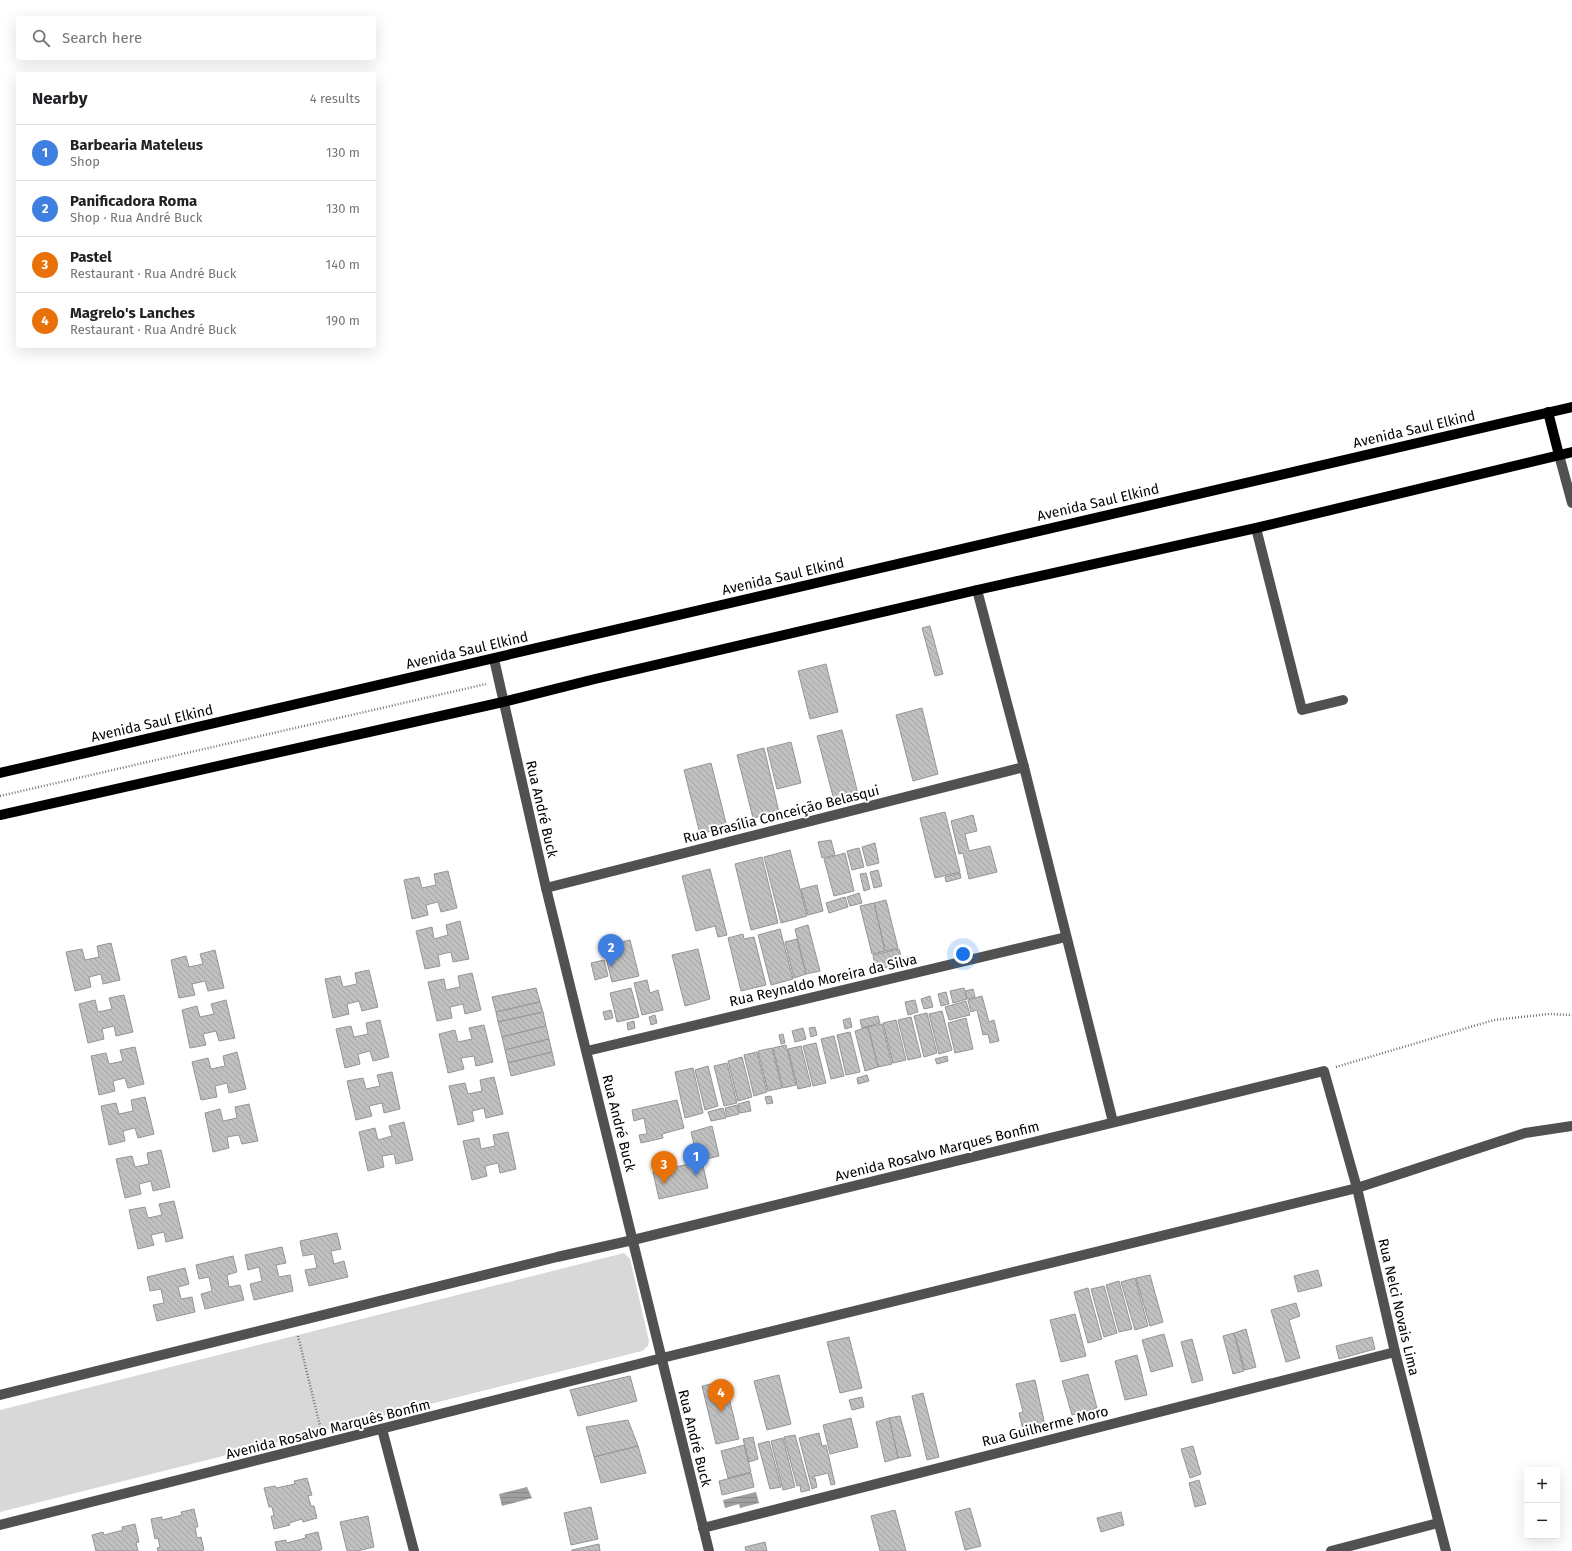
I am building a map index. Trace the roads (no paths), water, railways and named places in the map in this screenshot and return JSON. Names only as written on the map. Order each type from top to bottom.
[{"type":"main road","name":"Avenida Saul Elkind","points":[[0,773],[1572,407]]},
{"type":"main road","points":[[1548,412],[1559,455]]},
{"type":"main road","points":[[0,815],[503,702],[594,679],[977,590],[1256,528],[1572,452]]},
{"type":"street","points":[[1559,455],[1572,503]]},
{"type":"street","points":[[1256,528],[1302,710],[1343,700]]},
{"type":"street","points":[[977,590],[1024,767],[1113,1122]]},
{"type":"street","name":"Rua André Buck","points":[[494,659],[546,888],[709,1551]]},
{"type":"street","name":"Rua Brasília Conceição Belasqui","points":[[546,888],[1024,767]]},
{"type":"street","name":"Rua Reynaldo Moreira da Silva","points":[[587,1051],[1066,937]]},
{"type":"street","name":"Avenida Rosalvo Marques Bonfim","points":[[0,1395],[557,1257],[633,1240],[1324,1071]]},
{"type":"street","name":"Rua Nelci Novais Lima","points":[[1324,1071],[1357,1188],[1395,1352],[1446,1551]]},
{"type":"street","points":[[662,1358],[1357,1188],[1525,1133],[1572,1126]]},
{"type":"street","name":"Rua Guilherme Moro","points":[[703,1528],[1395,1352]]},
{"type":"street","name":"Avenida Rosalvo Marquês Bonfim","points":[[0,1525],[662,1358]]},
{"type":"street","points":[[382,1429],[414,1551]]},
{"type":"street","points":[[1331,1551],[1438,1523]]},
{"type":"place","name":"Panificadora Roma","points":[[611,967]]},
{"type":"place","name":"Barbearia Mateleus","points":[[696,1176]]},
{"type":"place","name":"Pastel","points":[[664,1184]]},
{"type":"place","name":"Magrelo's Lanches","points":[[721,1412]]}]
